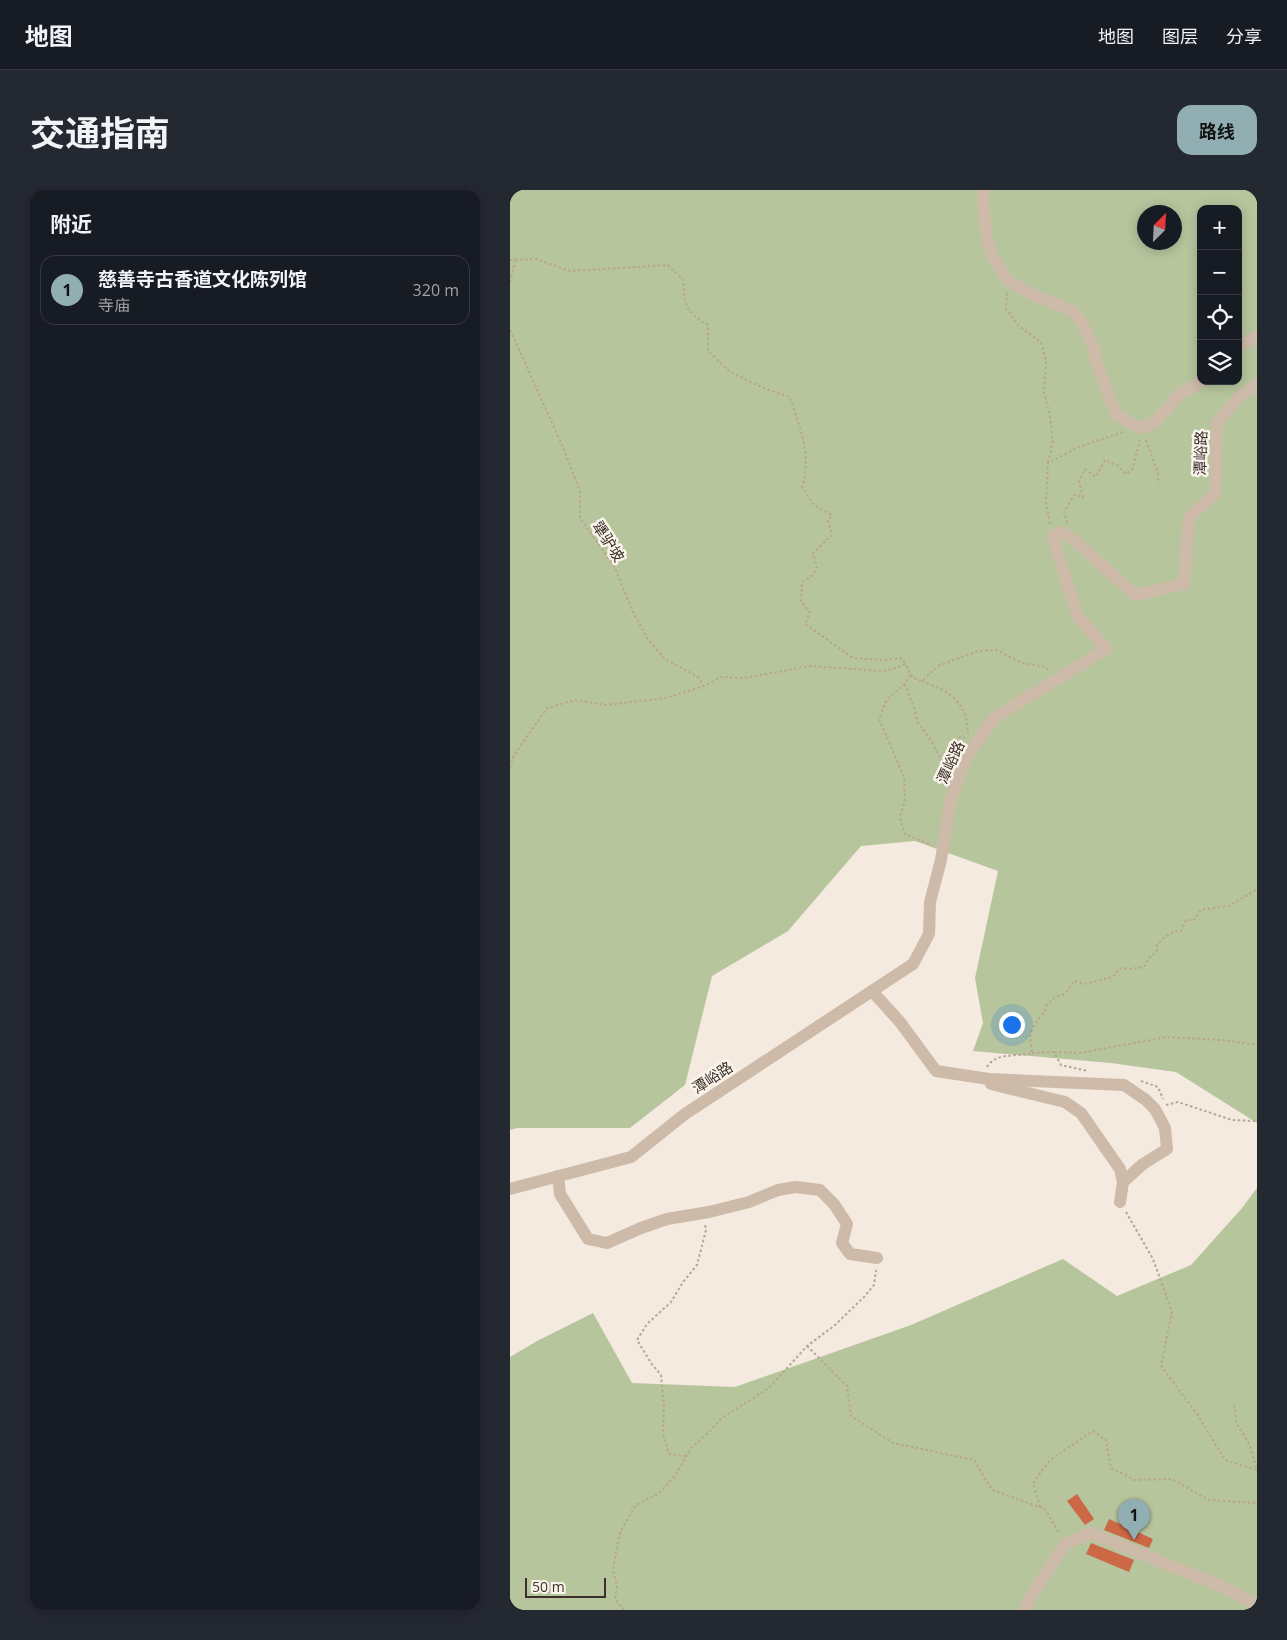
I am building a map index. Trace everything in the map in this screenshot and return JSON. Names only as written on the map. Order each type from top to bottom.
[{"type":"street","points":[[984,190],[983,200],[987,238],[992,256],[1007,280],[1035,296],[1071,310],[1080,319],[1094,348],[1096,361],[1116,414],[1133,426],[1142,428],[1157,420],[1176,398],[1197,384]]},
{"type":"street","points":[[1242,345],[1257,337]]},
{"type":"street","name":"潭峪路","points":[[510,1189],[630,1157],[685,1114],[913,964],[928,934],[930,902],[943,849],[951,798],[967,756],[994,718],[1106,649],[1077,615],[1059,536],[1073,538],[1135,595],[1184,584],[1189,517],[1215,494],[1217,423],[1240,396],[1257,385]]},
{"type":"street","points":[[872,991],[900,1022],[936,1071],[981,1078],[1124,1085],[1146,1100],[1155,1109],[1165,1128],[1167,1150],[1143,1164],[1123,1182]]},
{"type":"street","points":[[981,1078],[984,1082],[1066,1102],[1081,1113],[1120,1169],[1123,1182],[1120,1202]]},
{"type":"street","points":[[558,1176],[560,1194],[588,1239],[607,1243],[658,1222],[749,1202],[778,1190],[796,1187],[820,1190],[834,1204],[847,1224],[842,1243],[850,1254],[877,1258]]},
{"type":"street","points":[[1025,1610],[1065,1544],[1091,1534],[1230,1590],[1257,1606]]},
{"type":"path","points":[[510,260],[536,260],[570,271],[668,265],[684,281],[683,294],[686,307],[696,318],[708,325],[708,351],[730,372],[766,389],[790,397],[805,444],[806,473],[802,487],[813,504],[832,515],[828,521],[832,535],[813,553],[817,568],[813,575],[802,582],[801,602],[810,612],[805,624],[853,658],[884,660],[901,658],[913,678],[940,688],[955,697],[968,719],[968,738],[960,737],[945,767],[929,737],[918,722],[916,710],[905,684]]},
{"type":"path","points":[[510,282],[515,261]]},
{"type":"path","points":[[1007,280],[1006,309],[1019,326],[1041,342],[1046,360],[1044,393],[1050,416],[1053,441],[1048,463],[1046,502],[1059,536]]},
{"type":"path","name":"犟驴坡","points":[[510,330],[563,447],[580,492],[580,518],[614,566],[633,612],[649,641],[665,659],[698,677],[704,686]]},
{"type":"path","points":[[1048,463],[1078,447],[1118,433],[1142,428]]},
{"type":"path","points":[[1142,428],[1158,473],[1158,484]]},
{"type":"path","points":[[1059,536],[1067,524],[1064,512],[1074,495],[1083,497],[1079,482],[1085,469],[1095,477],[1105,460],[1118,466],[1126,474],[1132,470],[1142,428]]},
{"type":"path","points":[[922,681],[938,666],[978,651],[996,650],[1022,662],[1042,666],[1064,676]]},
{"type":"path","points":[[510,768],[514,755],[547,708],[575,700],[606,705],[666,698],[704,686],[721,676],[744,678],[810,666],[882,671],[906,664]]},
{"type":"path","points":[[910,675],[905,684],[887,699],[879,719],[904,778],[905,799],[900,818],[905,834],[943,849]]},
{"type":"path","points":[[981,1078],[990,1063],[1008,1054],[1022,1056],[1032,1053],[1030,1034],[1033,1027],[1045,1012],[1047,1004],[1056,997],[1065,994],[1074,981],[1084,984],[1113,977],[1120,968],[1144,967],[1148,959],[1157,951],[1157,945],[1163,938],[1175,930],[1181,931],[1186,920],[1194,920],[1201,910],[1229,906],[1257,889]]},
{"type":"path","points":[[1054,1052],[1080,1052],[1167,1037],[1222,1040],[1257,1045]]},
{"type":"path","points":[[1155,1109],[1178,1102],[1232,1120],[1257,1121]]},
{"type":"path","points":[[1120,1202],[1153,1259],[1172,1312],[1161,1366],[1197,1414],[1225,1460],[1257,1470]]},
{"type":"path","points":[[686,1456],[669,1454],[663,1434],[664,1406],[661,1374],[651,1363],[636,1340],[647,1324],[670,1302],[697,1264],[706,1230],[702,1213]]},
{"type":"path","points":[[624,1610],[615,1599],[617,1587],[613,1569],[621,1530],[636,1505],[659,1493],[675,1476],[691,1448],[722,1418],[769,1388],[807,1346],[834,1326],[874,1284],[877,1258]]},
{"type":"path","points":[[807,1346],[847,1386],[851,1416],[893,1443],[974,1460],[992,1490],[1045,1509],[1065,1544]]},
{"type":"path","points":[[1234,1405],[1236,1424],[1249,1444],[1257,1470]]},
{"type":"path","points":[[1040,1507],[1033,1483],[1050,1460],[1093,1431],[1106,1440],[1111,1468],[1135,1480],[1172,1479],[1209,1500],[1257,1502]]},
{"type":"green space","points":[[510,190],[1257,190],[1257,1123],[1176,1072],[1111,1063],[973,1051],[983,1023],[975,978],[998,871],[915,841],[861,846],[788,931],[712,976],[685,1085],[630,1128],[517,1128],[510,1130]]},
{"type":"green space","points":[[1257,1188],[1257,1610],[510,1610],[510,1357],[537,1341],[593,1313],[632,1383],[735,1387],[911,1325],[1063,1259],[1117,1296],[1191,1265],[1242,1208]]},
{"type":"building","points":[[1077,1494],[1094,1519],[1085,1525],[1067,1501]]},
{"type":"building","points":[[1109,1519],[1153,1539],[1149,1548],[1104,1530]]},
{"type":"building","points":[[1091,1543],[1134,1560],[1129,1572],[1086,1554]]},
{"type":"place","name":"慈善寺古香道文化陈列馆","points":[[1134,1540]]}]
